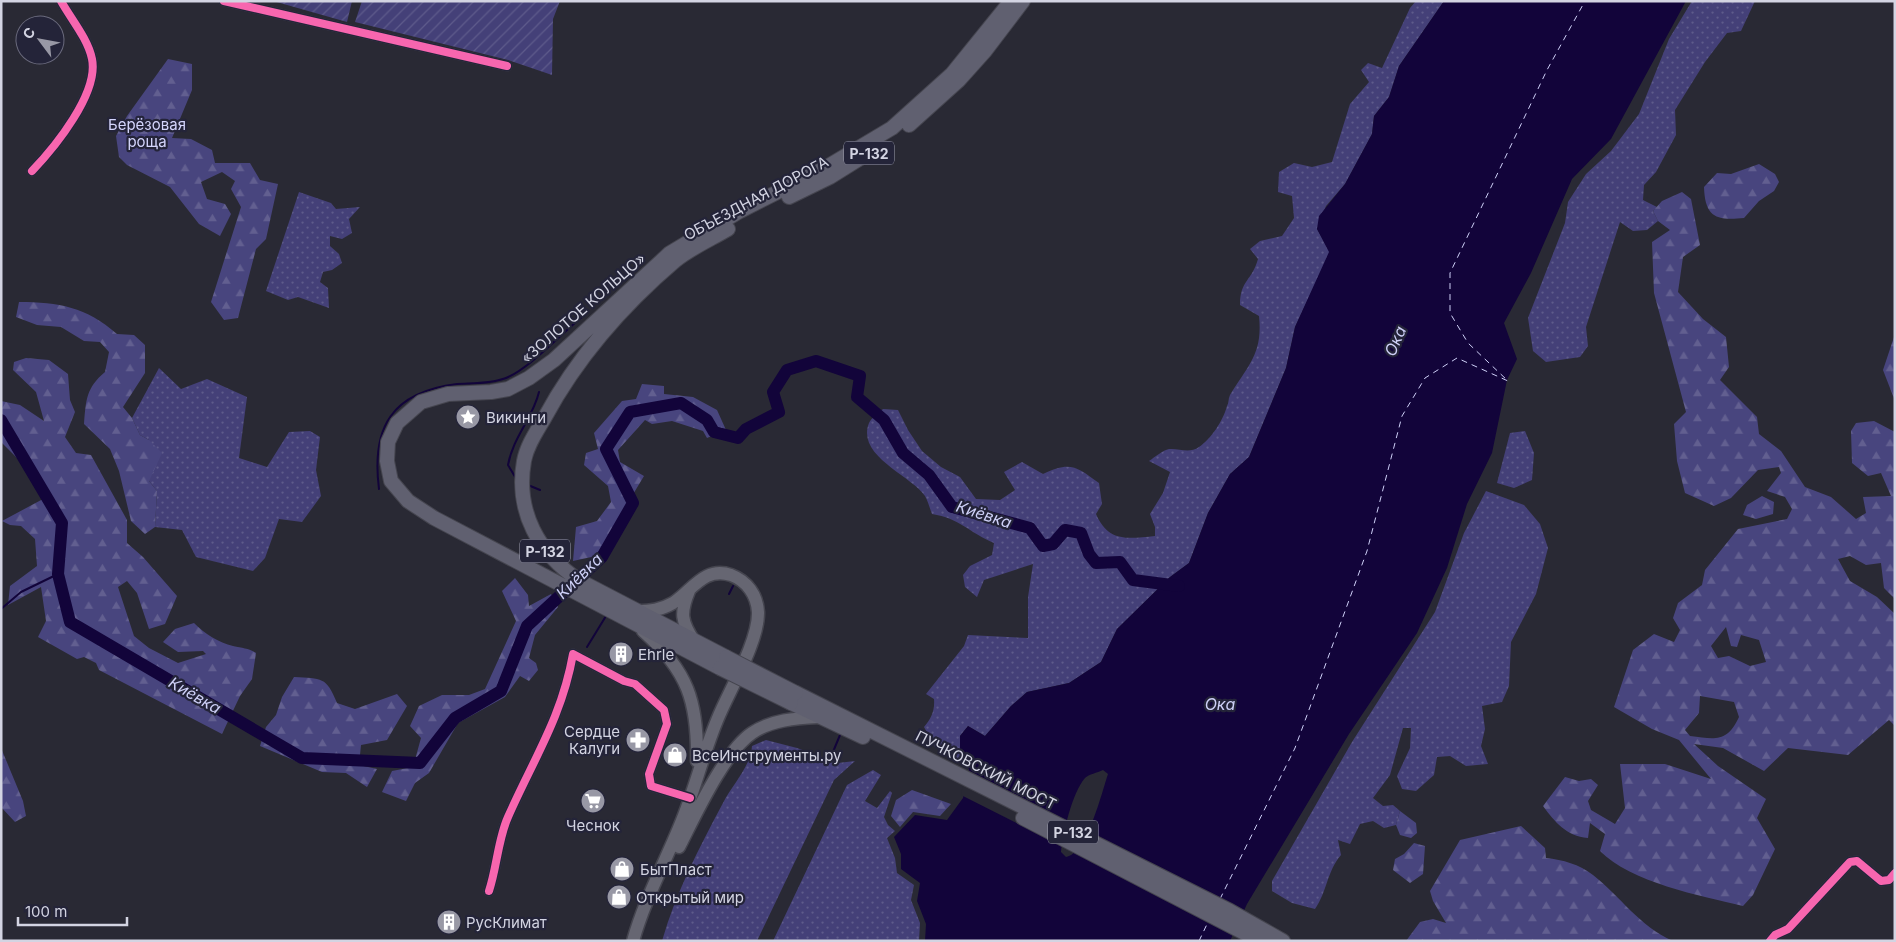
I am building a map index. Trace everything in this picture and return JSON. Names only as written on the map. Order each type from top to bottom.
[{"type":"highway","name":"ОБЪЕЗДНАЯ ДОРОГА","points":[[674,256],[740,211],[826,168],[892,128],[952,74],[1011,1]]},
{"type":"highway","name":"ОБЪЕЗДНАЯ ДОРОГА","points":[[674,256],[830,177],[898,136],[959,80],[1023,1]]},
{"type":"highway","name":"«ЗОЛОТОЕ КОЛЬЦО»","points":[[634,616],[561,568],[541,546],[529,521],[522,489],[524,462],[528,446],[552,402],[589,348],[674,256]]},
{"type":"highway","name":"«ЗОЛОТОЕ КОЛЬЦО»","points":[[674,256],[554,360],[529,378],[508,390],[448,394],[421,402],[397,422],[388,442],[387,461],[392,481],[408,501],[434,518],[634,616],[723,663]]},
{"type":"highway","name":"Р-132","points":[[634,616],[694,641],[723,663],[859,730]]},
{"type":"highway","name":"Р-132","points":[[794,698],[819,717],[859,730]]},
{"type":"highway","name":"ПУЧКОВСКИЙ МОСТ","points":[[859,730],[1260,941]]},
{"type":"highway","name":"ПУЧКОВСКИЙ МОСТ","points":[[859,730],[1230,911],[1283,941]]},
{"type":"main road","points":[[633,941],[641,914],[690,798],[706,745],[741,670],[757,623],[758,613],[755,597],[751,589],[732,575],[715,573],[706,576],[691,585],[674,602],[656,611],[634,616],[672,659],[689,693],[698,734],[696,778]]},
{"type":"main road","points":[[691,585],[682,614],[686,628],[694,641]]},
{"type":"main road","points":[[654,886],[669,868],[694,818],[732,754],[753,732],[778,721],[819,717]]},
{"type":"street","points":[[32,171],[49,153],[82,103],[92,72],[90,51],[61,1]]},
{"type":"street","points":[[224,1],[507,66]]},
{"type":"street","points":[[489,891],[497,867],[507,819],[554,724],[568,685],[573,654],[624,681],[635,684],[664,710],[666,724],[648,774],[652,786],[690,798]]},
{"type":"street","points":[[1770,941],[1775,935],[1788,929],[1850,862],[1857,861],[1881,881],[1889,880],[1895,873]]},
{"type":"shaded area","points":[[273,1],[352,1],[347,22]]},
{"type":"shaded area","points":[[362,1],[560,1],[553,19],[552,75],[508,60],[355,22]]},
{"type":"shaded area","points":[[1416,1],[1444,1],[1399,66],[1389,97],[1374,116],[1372,134],[1345,184],[1326,206],[1317,229],[1330,252],[1295,327],[1286,368],[1249,457],[1230,474],[1208,513],[1189,563],[1170,577],[1117,629],[1101,662],[1069,683],[1027,692],[1011,706],[985,736],[968,726],[960,736],[960,760],[935,747],[924,727],[929,721],[934,707],[934,699],[926,694],[964,646],[968,635],[1028,638],[1028,597],[1033,564],[984,580],[977,597],[965,587],[963,575],[970,566],[992,555],[994,543],[957,522],[932,514],[925,496],[918,488],[887,464],[870,445],[867,435],[870,421],[883,409],[898,410],[922,451],[941,467],[960,477],[976,499],[1000,500],[1015,490],[1004,472],[1022,462],[1043,474],[1067,467],[1078,469],[1099,483],[1102,504],[1096,514],[1106,530],[1120,537],[1127,538],[1155,536],[1155,527],[1150,514],[1163,493],[1170,472],[1149,461],[1169,449],[1195,449],[1208,439],[1220,423],[1230,395],[1248,367],[1256,350],[1260,329],[1259,316],[1240,305],[1241,297],[1244,285],[1253,272],[1258,259],[1250,249],[1260,241],[1282,236],[1294,218],[1292,196],[1278,192],[1279,172],[1294,163],[1312,167],[1332,162],[1350,104],[1369,82],[1361,70],[1368,63],[1382,68],[1410,8]]},
{"type":"shaded area","points":[[1692,1],[1755,1],[1741,31],[1727,33],[1705,62],[1675,110],[1676,135],[1656,172],[1644,185],[1643,200],[1657,207],[1653,211],[1658,221],[1647,230],[1633,231],[1620,222],[1586,327],[1588,346],[1580,357],[1546,362],[1533,351],[1528,318],[1565,223],[1568,202],[1586,174],[1611,151],[1639,114],[1669,39]]},
{"type":"shaded area","points":[[299,192],[331,203],[336,209],[360,207],[349,219],[352,233],[342,239],[330,236],[330,246],[339,254],[342,263],[332,270],[323,272],[320,282],[328,288],[329,308],[298,297],[288,300],[266,291]]},
{"type":"shaded area","points":[[159,368],[181,389],[207,379],[247,397],[239,458],[267,467],[289,432],[310,431],[320,437],[316,470],[321,496],[302,522],[279,519],[265,558],[253,571],[196,557],[182,530],[155,527],[157,491],[149,481],[149,440],[140,435],[132,418]]},
{"type":"shaded area","points":[[1525,431],[1534,453],[1532,480],[1514,488],[1497,483],[1510,433]]},
{"type":"shaded area","points":[[1486,491],[1524,505],[1540,524],[1548,548],[1536,594],[1511,642],[1509,686],[1502,702],[1482,706],[1485,729],[1481,746],[1488,764],[1466,766],[1450,756],[1437,757],[1434,775],[1416,791],[1402,789],[1397,776],[1410,748],[1411,728],[1403,728],[1390,775],[1373,798],[1383,806],[1393,805],[1400,811],[1396,825],[1384,828],[1373,821],[1360,824],[1350,844],[1338,840],[1341,855],[1336,861],[1315,909],[1292,903],[1272,891],[1272,881],[1352,742],[1435,612],[1464,533]]},
{"type":"shaded area","points":[[766,740],[797,748],[838,763],[855,761],[834,780],[757,941],[662,941],[674,905],[689,870],[723,803],[745,768],[752,746]]},
{"type":"shaded area","points":[[873,770],[881,775],[865,801],[877,808],[890,791],[892,793],[884,817],[888,825],[895,831],[887,838],[895,858],[897,873],[914,885],[911,900],[920,923],[919,941],[773,941],[847,785]]},
{"type":"green space","name":"Берёзовая роща","points":[[168,59],[192,64],[192,90],[172,138],[191,139],[212,150],[215,163],[250,163],[260,180],[278,184],[266,239],[256,249],[238,318],[224,320],[211,302],[241,207],[231,189],[235,181],[222,172],[201,182],[207,199],[225,204],[231,214],[220,236],[199,224],[170,187],[127,165],[119,157],[116,136],[127,116]]},
{"type":"green space","points":[[1759,164],[1775,174],[1779,182],[1774,191],[1759,201],[1744,218],[1726,219],[1714,215],[1707,205],[1704,187],[1717,173],[1731,174]]},
{"type":"green space","points":[[1682,192],[1691,199],[1700,245],[1683,257],[1678,292],[1703,319],[1726,337],[1729,367],[1720,380],[1757,417],[1759,434],[1781,451],[1805,487],[1831,497],[1856,519],[1866,513],[1863,497],[1891,496],[1881,473],[1868,476],[1852,463],[1851,431],[1856,423],[1874,421],[1895,432],[1895,599],[1884,588],[1881,563],[1866,565],[1850,556],[1838,559],[1850,581],[1877,597],[1895,614],[1895,726],[1889,720],[1848,755],[1788,748],[1764,771],[1723,748],[1694,744],[1718,766],[1766,799],[1757,818],[1775,849],[1753,895],[1743,906],[1667,886],[1629,871],[1613,862],[1600,851],[1605,834],[1590,823],[1588,838],[1573,834],[1557,823],[1543,806],[1565,777],[1579,781],[1591,779],[1598,785],[1588,801],[1591,810],[1615,824],[1625,808],[1620,764],[1665,764],[1711,779],[1679,740],[1652,729],[1614,707],[1633,650],[1654,634],[1674,642],[1680,630],[1673,618],[1678,603],[1702,585],[1705,570],[1738,529],[1787,519],[1792,509],[1785,497],[1767,491],[1781,473],[1779,467],[1758,470],[1731,498],[1714,506],[1685,493],[1677,461],[1674,424],[1686,412],[1654,293],[1652,242],[1670,230],[1658,221],[1653,211],[1662,201]],"holes":[[[1726,627],[1731,646],[1737,647],[1741,635],[1759,640],[1766,662],[1750,666],[1729,656],[1718,658],[1711,646]],[[1700,696],[1734,702],[1739,717],[1725,735],[1713,738],[1690,736],[1685,730],[1699,713]]]},
{"type":"green space","points":[[19,302],[47,303],[83,312],[106,325],[117,334],[134,335],[145,345],[145,373],[123,407],[132,418],[140,435],[149,440],[162,453],[149,481],[157,491],[155,527],[145,534],[131,521],[119,471],[110,449],[84,424],[88,395],[94,384],[105,372],[109,352],[100,342],[84,341],[61,327],[37,325],[16,317]]},
{"type":"green space","points":[[1895,334],[1895,401],[1883,370]]},
{"type":"green space","points":[[26,358],[49,360],[68,374],[70,400],[75,412],[65,437],[76,453],[91,455],[127,520],[127,543],[143,557],[177,596],[165,624],[149,629],[137,593],[127,581],[118,587],[134,636],[149,648],[178,663],[206,654],[203,651],[178,652],[163,642],[175,629],[194,623],[217,640],[256,653],[252,679],[240,696],[222,734],[99,670],[96,663],[84,657],[77,659],[38,637],[46,621],[41,587],[8,605],[10,586],[37,566],[35,539],[21,526],[10,525],[2,521],[43,499],[29,470],[1,442],[1,401],[20,405],[44,421],[36,392],[13,370],[14,362]]},
{"type":"green space","points":[[642,384],[664,386],[664,394],[693,397],[717,410],[726,430],[707,438],[703,431],[672,421],[652,424],[645,420],[618,450],[620,462],[644,476],[596,556],[573,561],[576,527],[597,521],[611,502],[608,486],[584,465],[586,453],[598,449],[594,433],[622,401],[636,399]]},
{"type":"green space","points":[[1762,496],[1774,502],[1773,514],[1756,519],[1743,515],[1747,505]]},
{"type":"green space","points":[[515,578],[528,595],[529,606],[551,594],[558,607],[535,635],[529,658],[536,663],[538,670],[529,681],[520,676],[505,697],[458,723],[429,773],[415,783],[406,801],[382,792],[392,771],[413,767],[421,738],[410,726],[419,706],[442,695],[469,695],[485,689],[516,621],[502,591]]},
{"type":"green space","points":[[294,677],[317,679],[326,683],[337,703],[355,709],[397,694],[407,706],[387,740],[361,745],[359,765],[377,769],[367,787],[346,773],[322,772],[260,746],[266,727],[276,715],[282,697]]},
{"type":"green space","points":[[1,748],[23,801],[26,816],[15,822],[1,807]]},
{"type":"green space","points":[[912,790],[951,804],[940,816],[913,812],[900,827],[891,816],[896,800]]},
{"type":"green space","points":[[1400,811],[1416,823],[1417,833],[1411,838],[1400,835],[1396,825]]},
{"type":"green space","points":[[1521,826],[1545,848],[1546,858],[1571,863],[1588,871],[1640,919],[1661,935],[1673,941],[1406,941],[1420,922],[1433,919],[1446,923],[1433,901],[1430,891],[1460,840]]},
{"type":"green space","points":[[1414,843],[1425,846],[1423,874],[1410,883],[1393,870],[1395,859],[1404,854]]},
{"type":"water","name":"Ока","points":[[1444,1],[1686,1],[1611,139],[1572,179],[1531,273],[1504,323],[1517,359],[1507,380],[1492,453],[1467,504],[1447,568],[1417,633],[1349,734],[1247,904],[1230,941],[925,941],[926,924],[917,901],[920,883],[901,869],[901,854],[894,837],[915,815],[947,820],[963,798],[969,769],[960,760],[960,736],[968,726],[985,736],[1011,706],[1027,692],[1069,683],[1101,662],[1117,629],[1170,577],[1189,563],[1208,513],[1230,474],[1249,457],[1286,368],[1295,327],[1329,252],[1317,229],[1319,216],[1345,184],[1372,134],[1374,116],[1389,97],[1399,66]],"holes":[[[1103,770],[1108,774],[1087,834],[1074,853],[1066,857],[1061,852],[1064,835],[1072,803],[1080,785],[1085,778]]]},
{"type":"pier","points":[[966,769],[1069,822],[1064,847],[961,795]]},
{"type":"waterway","points":[[379,489],[377,467],[383,431],[391,416],[402,404],[416,395],[435,388],[506,378],[535,358],[583,316]]},
{"type":"waterway","name":"Киёвка","points":[[1,420],[62,523],[58,574],[70,622],[302,758],[420,763],[455,718],[501,691],[527,626],[602,557],[633,503],[606,449],[630,412],[681,403],[707,420],[714,432],[738,438],[746,429],[779,412],[773,392],[787,370],[816,361],[860,376],[857,397],[884,420],[903,453],[929,475],[952,507],[1030,528],[1043,546],[1053,544],[1065,530],[1081,533],[1089,554],[1096,563],[1120,562],[1133,580],[1179,586]]},
{"type":"waterway","points":[[517,480],[508,465],[514,445],[539,392]]},
{"type":"waterway","points":[[528,485],[540,490]]},
{"type":"waterway","points":[[1,609],[21,592],[58,574]]},
{"type":"waterway","points":[[729,594],[733,586]]},
{"type":"waterway","points":[[587,647],[606,616]]},
{"type":"waterway","points":[[828,764],[840,735]]},
{"type":"ferry route","points":[[1220,899],[1295,748],[1367,551],[1402,416],[1425,378],[1457,358],[1508,381],[1468,343],[1450,313],[1450,273],[1547,70],[1585,1]]},
{"type":"ferry route","points":[[1199,941],[1209,920]]},
{"type":"cycle path","points":[[32,171],[73,119],[89,87],[92,73],[92,59],[87,44],[61,1]]},
{"type":"cycle path","points":[[224,1],[507,66]]},
{"type":"cycle path","points":[[489,891],[505,826],[546,738],[562,698],[573,654],[624,681],[635,684],[664,710],[667,724],[649,774],[651,786],[690,798]]},
{"type":"cycle path","points":[[1770,941],[1775,935],[1788,929],[1850,862],[1857,861],[1881,881],[1889,880],[1895,873]]},
{"type":"place","name":"Викинги","points":[[468,417]]},
{"type":"place","name":"Ehrle","points":[[621,654]]},
{"type":"place","name":"Сердце Калуги","points":[[638,740]]},
{"type":"place","name":"ВсеИнструменты.ру","points":[[675,755]]},
{"type":"place","name":"Чеснок","points":[[593,801]]},
{"type":"place","name":"БытПласт","points":[[622,869]]},
{"type":"place","name":"Открытый мир","points":[[619,897]]},
{"type":"place","name":"РусКлимат","points":[[449,922]]}]
